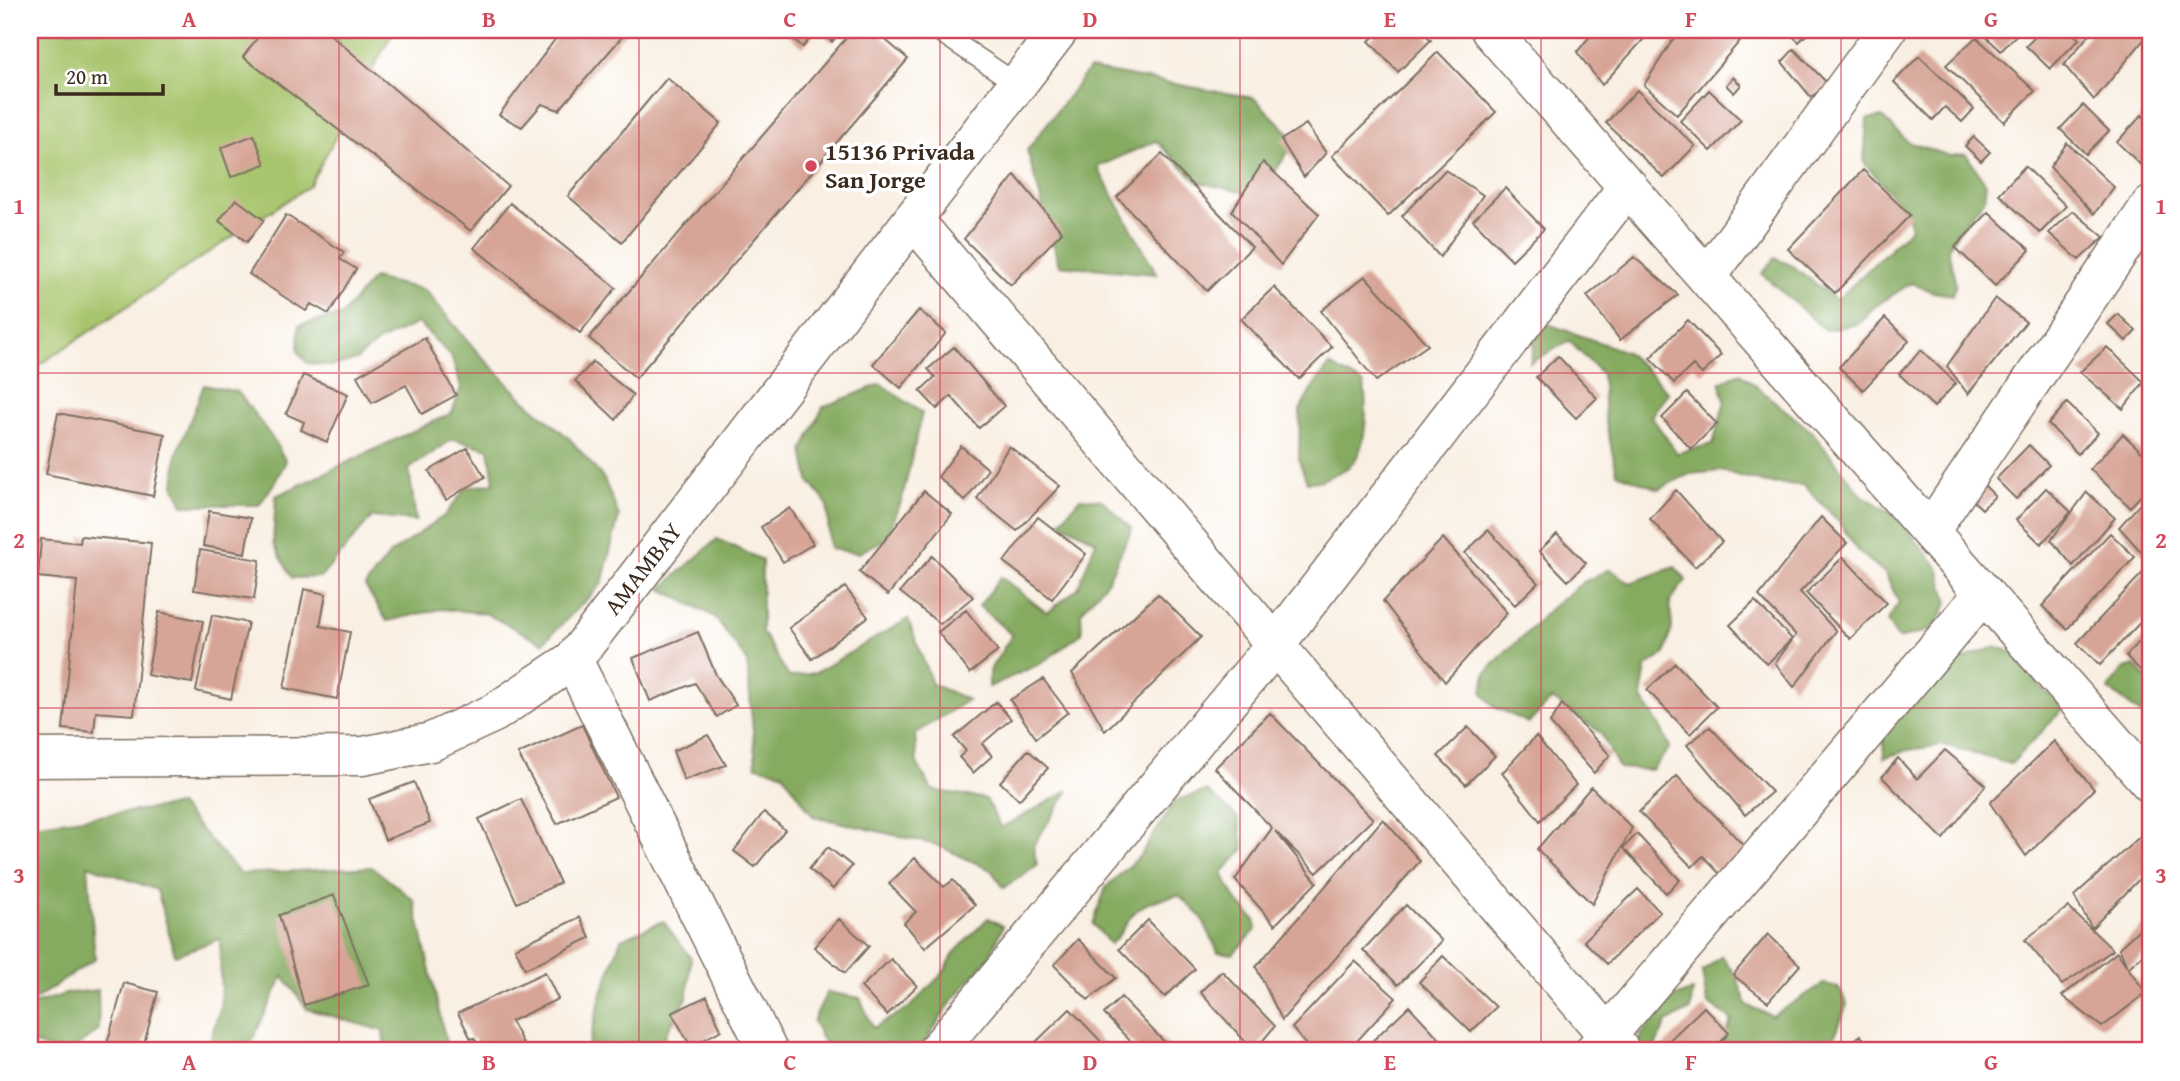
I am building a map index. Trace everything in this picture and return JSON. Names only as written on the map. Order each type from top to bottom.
[{"type":"street","name":"AMAMBAY","points":[[30,758],[363,756],[431,742],[494,713],[573,660],[1059,30]]},
{"type":"street","points":[[1707,277],[1886,30]]},
{"type":"street","points":[[1494,31],[1984,593],[2146,766]]},
{"type":"street","points":[[937,1051],[1275,645],[1628,186]]},
{"type":"street","points":[[1930,531],[2150,206]]},
{"type":"street","points":[[913,219],[1275,645],[1607,1046],[1984,593]]},
{"type":"street","points":[[573,660],[768,1051]]},
{"type":"lane","points":[[937,30],[1017,84]]},
{"type":"green space","points":[[30,30],[394,30],[309,186],[30,371]]},
{"type":"green space","points":[[1089,69],[1254,98],[1296,140],[1259,196],[1198,182],[1156,141],[1097,167],[1157,274],[1059,265],[1027,150]]},
{"type":"green space","points":[[1882,117],[1908,142],[1950,156],[1966,154],[1986,184],[1984,200],[1948,248],[1956,286],[1952,295],[1933,292],[1911,283],[1873,308],[1858,324],[1825,330],[1762,274],[1775,258],[1793,266],[1837,300],[1911,228],[1906,211],[1864,163],[1867,119]]},
{"type":"green space","points":[[373,278],[425,290],[470,344],[522,398],[570,439],[604,479],[619,516],[602,584],[543,643],[485,613],[441,609],[387,621],[365,586],[390,554],[445,515],[466,488],[494,483],[489,449],[453,439],[409,469],[416,521],[372,517],[321,577],[292,578],[273,543],[276,496],[452,413],[461,387],[451,356],[418,323],[379,341],[356,360],[332,366],[307,363],[298,351],[299,325],[342,315]]},
{"type":"green space","points":[[1548,324],[1626,352],[1652,375],[1668,393],[1651,416],[1677,453],[1713,444],[1725,401],[1720,382],[1740,373],[1811,431],[1862,495],[1895,515],[1938,567],[1948,602],[1934,629],[1899,639],[1887,622],[1899,602],[1885,573],[1858,551],[1838,521],[1804,485],[1767,483],[1721,471],[1690,474],[1658,489],[1617,473],[1605,418],[1602,374],[1569,341],[1530,363],[1536,337]]},
{"type":"green space","points":[[1330,365],[1364,384],[1364,437],[1350,466],[1324,479],[1307,482],[1299,460],[1300,410],[1314,385]]},
{"type":"green space","points":[[881,384],[922,413],[902,499],[887,538],[859,553],[830,549],[827,504],[809,481],[803,450],[823,407]]},
{"type":"green space","points":[[204,385],[238,392],[286,461],[259,505],[183,505],[174,485],[177,454]]},
{"type":"green space","points":[[1080,498],[1102,500],[1132,529],[1108,580],[1081,612],[1082,633],[1042,663],[989,687],[989,671],[1012,635],[979,606],[1001,577],[1047,613],[1078,588],[1096,541],[1060,522]]},
{"type":"green space","points":[[717,539],[762,560],[762,632],[789,677],[815,673],[908,619],[932,684],[968,700],[915,734],[917,763],[932,790],[986,799],[1001,828],[1069,790],[1033,846],[1037,865],[1004,888],[991,870],[937,845],[813,816],[782,772],[756,766],[747,661],[715,617],[661,589]]},
{"type":"green space","points":[[1675,567],[1686,580],[1670,601],[1672,628],[1665,654],[1646,667],[1641,697],[1670,747],[1652,770],[1619,768],[1600,732],[1552,699],[1529,723],[1494,707],[1482,692],[1486,673],[1506,651],[1583,582],[1610,569],[1630,583]]},
{"type":"green space","points":[[1998,647],[2022,656],[2040,687],[2064,708],[2011,764],[1944,745],[1908,750],[1884,758],[1883,735],[1921,692],[1954,665]]},
{"type":"green space","points":[[2135,666],[2146,678],[2150,676],[2150,718],[2147,719],[2108,689],[2123,669]]},
{"type":"green space","points":[[1207,791],[1238,818],[1244,849],[1222,873],[1236,900],[1255,920],[1256,930],[1233,954],[1218,952],[1202,918],[1179,895],[1140,908],[1110,944],[1093,924],[1106,887],[1139,857],[1176,800]]},
{"type":"green space","points":[[179,805],[240,874],[372,867],[414,900],[448,1051],[385,1051],[383,1031],[307,1009],[283,976],[247,1051],[207,1051],[221,1005],[220,939],[175,955],[157,890],[88,865],[95,959],[34,1000],[30,991],[30,825]]},
{"type":"green space","points":[[988,918],[1003,926],[990,956],[952,1001],[919,1051],[828,1051],[813,1021],[827,992],[860,998],[873,1028],[910,1007],[943,973],[955,952]]},
{"type":"green space","points":[[663,921],[691,958],[687,998],[667,1031],[660,1051],[587,1051],[601,996],[621,939]]},
{"type":"green space","points":[[1722,956],[1737,978],[1747,1005],[1772,1016],[1823,984],[1838,987],[1847,1004],[1826,1051],[1718,1051],[1732,1020],[1707,1003],[1702,972]]},
{"type":"green space","points":[[98,990],[99,1030],[71,1051],[60,1051],[30,1043],[30,1005],[69,993]]},
{"type":"green space","points":[[1693,990],[1690,1010],[1667,1022],[1653,1051],[1635,1051],[1642,1034],[1670,999]]},
{"type":"building","points":[[263,30],[325,30],[508,186],[471,231],[243,57]]},
{"type":"building","points":[[562,30],[628,30],[559,110],[542,104],[522,127],[499,115]]},
{"type":"building","points":[[782,30],[817,30],[803,47]]},
{"type":"building","points":[[818,30],[842,30],[832,42]]},
{"type":"building","points":[[853,30],[874,30],[908,59],[636,378],[589,338]]},
{"type":"building","points":[[1381,30],[1421,30],[1431,40],[1398,72],[1369,41]]},
{"type":"building","points":[[1595,30],[1652,30],[1602,85],[1577,52]]},
{"type":"building","points":[[1679,30],[1726,30],[1740,41],[1677,115],[1644,85]]},
{"type":"building","points":[[1786,30],[1811,30],[1799,42]]},
{"type":"building","points":[[1979,30],[2017,30],[2019,32],[2001,51]]},
{"type":"building","points":[[2042,30],[2069,30],[2079,39],[2050,69],[2026,46]]},
{"type":"building","points":[[2093,30],[2139,30],[2147,36],[2094,100],[2064,65]]},
{"type":"building","points":[[1976,37],[2035,91],[2004,122],[1946,65]]},
{"type":"building","points":[[1794,49],[1828,84],[1811,97],[1782,62]]},
{"type":"building","points":[[1438,52],[1496,112],[1388,216],[1332,156]]},
{"type":"building","points":[[1919,56],[1974,109],[1962,122],[1945,107],[1933,120],[1894,82]]},
{"type":"building","points":[[1733,77],[1741,85],[1734,93],[1726,85]]},
{"type":"building","points":[[667,78],[721,123],[622,242],[568,196]]},
{"type":"building","points":[[1637,90],[1695,146],[1664,178],[1606,123]]},
{"type":"building","points":[[1709,90],[1741,120],[1711,151],[1680,121]]},
{"type":"building","points":[[2083,105],[2109,131],[2086,154],[2060,129]]},
{"type":"building","points":[[2142,115],[2150,123],[2150,163],[2145,169],[2117,142]]},
{"type":"building","points":[[1306,124],[1326,153],[1304,177],[1281,140]]},
{"type":"building","points":[[254,135],[265,164],[231,177],[221,148]]},
{"type":"building","points":[[1974,137],[1990,152],[1981,161],[1965,146]]},
{"type":"building","points":[[2067,143],[2114,187],[2094,214],[2050,167]]},
{"type":"building","points":[[1162,154],[1252,247],[1207,291],[1117,197]]},
{"type":"building","points":[[1263,162],[1319,214],[1281,265],[1232,211]]},
{"type":"building","points":[[2025,166],[2066,206],[2040,233],[1999,194]]},
{"type":"building","points":[[1445,170],[1483,195],[1440,257],[1402,216]]},
{"type":"building","points":[[1863,170],[1910,215],[1835,293],[1788,249]]},
{"type":"building","points":[[1015,175],[1062,232],[1011,285],[964,239]]},
{"type":"building","points":[[1505,188],[1544,229],[1512,260],[1473,220]]},
{"type":"building","points":[[236,199],[264,220],[247,242],[219,221]]},
{"type":"building","points":[[510,203],[616,288],[580,333],[474,248]]},
{"type":"building","points":[[2073,211],[2104,237],[2079,260],[2049,233]]},
{"type":"building","points":[[1989,212],[2030,250],[1995,286],[1955,247]]},
{"type":"building","points":[[286,215],[344,252],[340,259],[356,269],[329,314],[311,304],[306,311],[249,274]]},
{"type":"building","points":[[1634,257],[1678,295],[1620,340],[1587,296]]},
{"type":"building","points":[[1365,276],[1428,345],[1376,381],[1321,311]]},
{"type":"building","points":[[1274,287],[1332,347],[1299,379],[1241,319]]},
{"type":"building","points":[[1995,298],[2026,322],[1968,394],[1947,366]]},
{"type":"building","points":[[919,310],[946,333],[901,388],[873,364]]},
{"type":"building","points":[[2118,314],[2136,331],[2126,341],[2108,324]]},
{"type":"building","points":[[1885,318],[1909,341],[1863,390],[1839,367]]},
{"type":"building","points":[[1688,320],[1721,355],[1702,374],[1693,365],[1674,383],[1650,358]]},
{"type":"building","points":[[425,338],[456,395],[422,414],[406,385],[372,403],[357,376]]},
{"type":"building","points":[[954,347],[1004,406],[979,428],[951,396],[937,409],[920,391],[935,377],[928,369]]},
{"type":"building","points":[[2107,347],[2144,382],[2123,409],[2080,372]]},
{"type":"building","points":[[1921,350],[1956,383],[1934,407],[1899,374]]},
{"type":"building","points":[[1558,356],[1597,398],[1576,418],[1536,377]]},
{"type":"building","points":[[593,362],[633,395],[616,420],[575,381]]},
{"type":"building","points":[[303,375],[348,394],[327,442],[301,430],[304,422],[286,414]]},
{"type":"building","points":[[1687,393],[1717,424],[1691,449],[1662,418]]},
{"type":"building","points":[[2067,403],[2098,433],[2078,454],[2048,424]]},
{"type":"building","points":[[58,413],[165,434],[153,496],[46,474]]},
{"type":"building","points":[[2123,434],[2150,460],[2150,486],[2130,507],[2090,469]]},
{"type":"building","points":[[2029,445],[2049,465],[2016,499],[1996,479]]},
{"type":"building","points":[[961,446],[988,469],[965,501],[938,477]]},
{"type":"building","points":[[1009,446],[1060,486],[1017,531],[977,499]]},
{"type":"building","points":[[467,448],[485,477],[446,500],[429,471]]},
{"type":"building","points":[[1982,483],[1995,496],[1982,509],[1969,497]]},
{"type":"building","points":[[2046,488],[2071,512],[2041,544],[2016,520]]},
{"type":"building","points":[[1676,490],[1722,542],[1695,567],[1650,519]]},
{"type":"building","points":[[924,491],[952,514],[888,595],[859,572]]},
{"type":"building","points":[[2087,492],[2115,518],[2073,566],[2051,540]]},
{"type":"building","points":[[2150,493],[2150,549],[2144,555],[2119,527]]},
{"type":"building","points":[[790,508],[813,544],[783,562],[761,527]]},
{"type":"building","points":[[209,511],[251,518],[245,553],[203,546]]},
{"type":"building","points":[[1038,517],[1086,554],[1052,599],[1004,562]]},
{"type":"building","points":[[1821,517],[1847,543],[1800,592],[1836,631],[1794,687],[1775,663],[1796,635],[1759,596]]},
{"type":"building","points":[[1488,530],[1538,583],[1515,605],[1465,553]]},
{"type":"building","points":[[2110,533],[2135,557],[2067,629],[2042,606]]},
{"type":"building","points":[[1557,534],[1586,563],[1568,581],[1539,551]]},
{"type":"building","points":[[81,536],[151,543],[134,715],[96,712],[94,732],[63,729],[77,581],[38,577],[41,539],[80,543]]},
{"type":"building","points":[[1443,538],[1507,613],[1445,682],[1383,601]]},
{"type":"building","points":[[200,550],[260,560],[254,599],[194,590]]},
{"type":"building","points":[[932,556],[973,597],[940,624],[900,592]]},
{"type":"building","points":[[1843,557],[1887,603],[1850,639],[1806,593]]},
{"type":"building","points":[[2150,565],[2150,612],[2100,665],[2077,643]]},
{"type":"building","points":[[845,587],[868,617],[812,659],[789,628]]},
{"type":"building","points":[[304,589],[326,594],[320,626],[350,632],[337,699],[284,688]]},
{"type":"building","points":[[1158,594],[1201,637],[1105,731],[1072,673]]},
{"type":"building","points":[[1755,601],[1792,639],[1767,664],[1730,625]]},
{"type":"building","points":[[966,610],[998,651],[970,673],[938,632]]},
{"type":"building","points":[[159,612],[203,621],[192,683],[147,675]]},
{"type":"building","points":[[212,615],[248,623],[231,699],[196,691]]},
{"type":"building","points":[[2150,630],[2150,667],[2144,674],[2126,656]]},
{"type":"building","points":[[698,632],[716,675],[736,705],[717,717],[695,683],[650,701],[633,658]]},
{"type":"building","points":[[1675,663],[1717,707],[1690,734],[1647,690]]},
{"type":"building","points":[[1043,679],[1068,712],[1036,738],[1010,700]]},
{"type":"building","points":[[996,702],[1011,719],[982,744],[992,756],[973,773],[959,757],[966,751],[954,737]]},
{"type":"building","points":[[1562,704],[1610,755],[1594,773],[1550,723]]},
{"type":"building","points":[[1270,713],[1373,819],[1317,873],[1275,831],[1317,882],[1275,925],[1235,880],[1272,828],[1215,768]]},
{"type":"building","points":[[582,725],[616,797],[557,824],[518,754]]},
{"type":"building","points":[[1468,727],[1495,756],[1466,785],[1438,756]]},
{"type":"building","points":[[1710,727],[1772,792],[1745,815],[1687,745]]},
{"type":"building","points":[[708,735],[726,765],[684,780],[673,751]]},
{"type":"building","points":[[1536,736],[1576,785],[1540,821],[1502,773]]},
{"type":"building","points":[[2054,741],[2094,789],[2026,856],[1990,803]]},
{"type":"building","points":[[1028,750],[1048,768],[1019,800],[1000,782]]},
{"type":"building","points":[[1945,750],[1986,785],[1943,839],[1882,777],[1898,758],[1917,779]]},
{"type":"building","points":[[1677,776],[1747,849],[1720,874],[1703,856],[1692,867],[1639,812]]},
{"type":"building","points":[[414,782],[430,823],[385,840],[369,799]]},
{"type":"building","points":[[1591,787],[1632,828],[1592,904],[1537,849]]},
{"type":"building","points":[[521,799],[560,883],[517,903],[479,819]]},
{"type":"building","points":[[764,812],[785,830],[755,867],[734,851]]},
{"type":"building","points":[[1383,819],[1420,861],[1282,1020],[1256,967]]},
{"type":"building","points":[[2145,832],[2150,836],[2150,868],[2092,928],[2074,896]]},
{"type":"building","points":[[1637,834],[1680,880],[1666,893],[1623,848]]},
{"type":"building","points":[[828,847],[852,866],[833,889],[809,869]]},
{"type":"building","points":[[915,858],[944,887],[953,880],[975,905],[925,948],[904,923],[916,912],[889,884]]},
{"type":"building","points":[[1638,889],[1660,912],[1607,964],[1584,941]]},
{"type":"building","points":[[334,895],[369,985],[304,1005],[279,915]]},
{"type":"building","points":[[1406,905],[1442,941],[1398,985],[1363,950]]},
{"type":"building","points":[[2068,907],[2113,950],[2062,985],[2025,940]]},
{"type":"building","points":[[580,917],[590,938],[525,969],[515,948]]},
{"type":"building","points":[[839,919],[869,946],[845,973],[814,947]]},
{"type":"building","points":[[2150,919],[2150,948],[2128,968],[2119,948]]},
{"type":"building","points":[[1148,920],[1195,969],[1165,997],[1119,949]]},
{"type":"building","points":[[1768,934],[1800,965],[1768,1002],[1733,975]]},
{"type":"building","points":[[1078,939],[1116,978],[1088,1000],[1054,965]]},
{"type":"building","points":[[2117,952],[2146,993],[2102,1027],[2062,996]]},
{"type":"building","points":[[1443,956],[1496,1007],[1471,1032],[1419,982]]},
{"type":"building","points":[[891,959],[917,986],[887,1015],[861,987]]},
{"type":"building","points":[[1355,961],[1396,998],[1348,1051],[1311,1051],[1292,1028]]},
{"type":"building","points":[[1222,971],[1275,1026],[1254,1051],[1200,992]]},
{"type":"building","points":[[545,972],[558,999],[511,1021],[524,1045],[512,1051],[481,1051],[474,1038],[471,1039],[458,1013]]},
{"type":"building","points":[[124,983],[158,992],[142,1051],[105,1051]]},
{"type":"building","points":[[707,996],[721,1030],[691,1047],[672,1013]]},
{"type":"building","points":[[1121,997],[1173,1051],[1140,1051],[1104,1014]]},
{"type":"building","points":[[1409,1006],[1449,1049],[1447,1051],[1372,1051],[1367,1046]]},
{"type":"building","points":[[1704,1007],[1729,1033],[1719,1044],[1726,1051],[1658,1051]]},
{"type":"building","points":[[1070,1009],[1110,1051],[1046,1051],[1036,1042]]},
{"type":"building","points":[[1860,1035],[1874,1051],[1845,1051]]},
{"type":"place","name":"15136 Privada San Jorge","points":[[811,166]]}]
